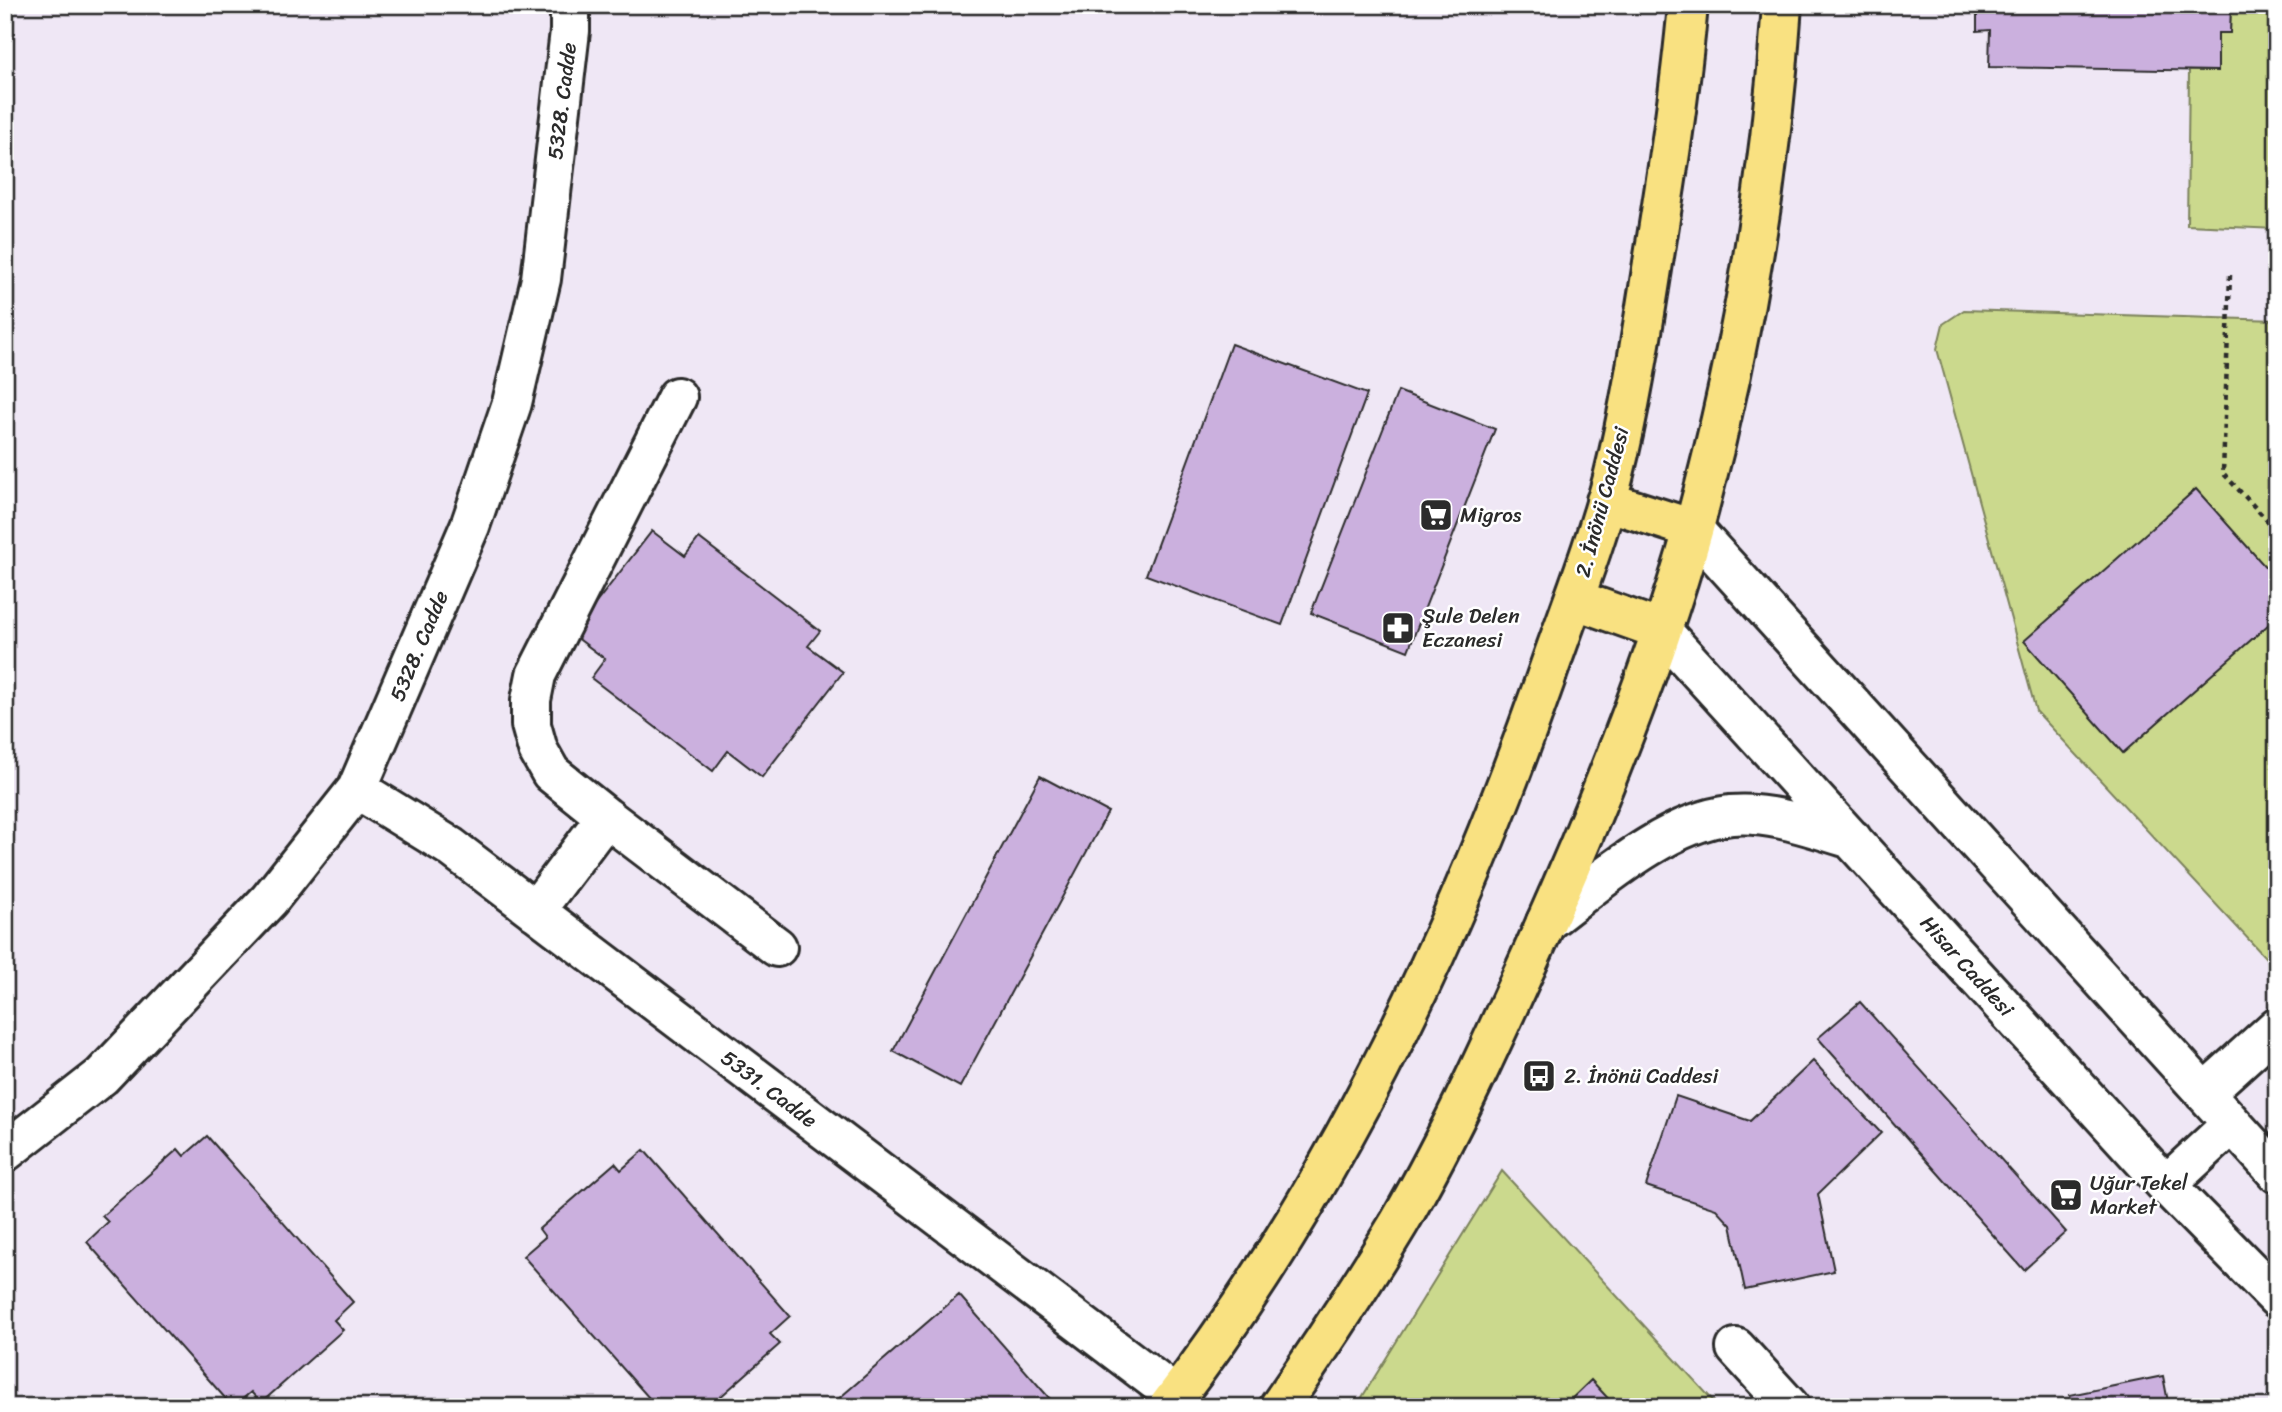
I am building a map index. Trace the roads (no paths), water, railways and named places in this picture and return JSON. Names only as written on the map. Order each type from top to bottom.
[{"type":"main road","name":"2. İnönü Caddesi","points":[[1178,1403],[1254,1286],[1335,1152],[1393,1042],[1444,935],[1496,814],[1574,599],[1606,501],[1640,340],[1683,66],[1688,5]]},
{"type":"main road","points":[[1279,1407],[1329,1334],[1400,1220],[1465,1098],[1546,922],[1601,793],[1661,630],[1693,529],[1726,393],[1763,186],[1782,5]]},
{"type":"main road","points":[[1606,501],[1693,529]]},
{"type":"main road","points":[[1574,599],[1661,630]]},
{"type":"street","name":"5328. Cadde","points":[[5,1152],[102,1076],[269,900],[357,789],[470,526],[512,403],[541,279],[570,31],[570,5]]},
{"type":"street","points":[[677,397],[536,676],[531,700],[531,725],[538,750],[551,773],[777,947]]},
{"type":"street","points":[[1693,529],[2277,1173]]},
{"type":"street","name":"Hisar Caddesi","points":[[1661,630],[2166,1185],[2277,1298]]},
{"type":"street","name":"5331. Cadde","points":[[357,789],[451,847],[1178,1403]]},
{"type":"street","points":[[1546,922],[1633,856],[1693,825],[1731,815],[1774,818],[1852,839]]},
{"type":"street","points":[[535,911],[606,817]]},
{"type":"street","points":[[2204,1093],[2277,1027]]},
{"type":"street","points":[[2166,1185],[2232,1124]]},
{"type":"street","points":[[1736,1348],[1790,1407]]},
{"type":"place","name":"Migros","points":[[1436,515]]},
{"type":"place","name":"Şule Delen Eczanesi","points":[[1398,628]]},
{"type":"place","name":"2. İnönü Caddesi","points":[[1539,1076]]},
{"type":"place","name":"Uğur Tekel Market","points":[[2066,1195]]}]
